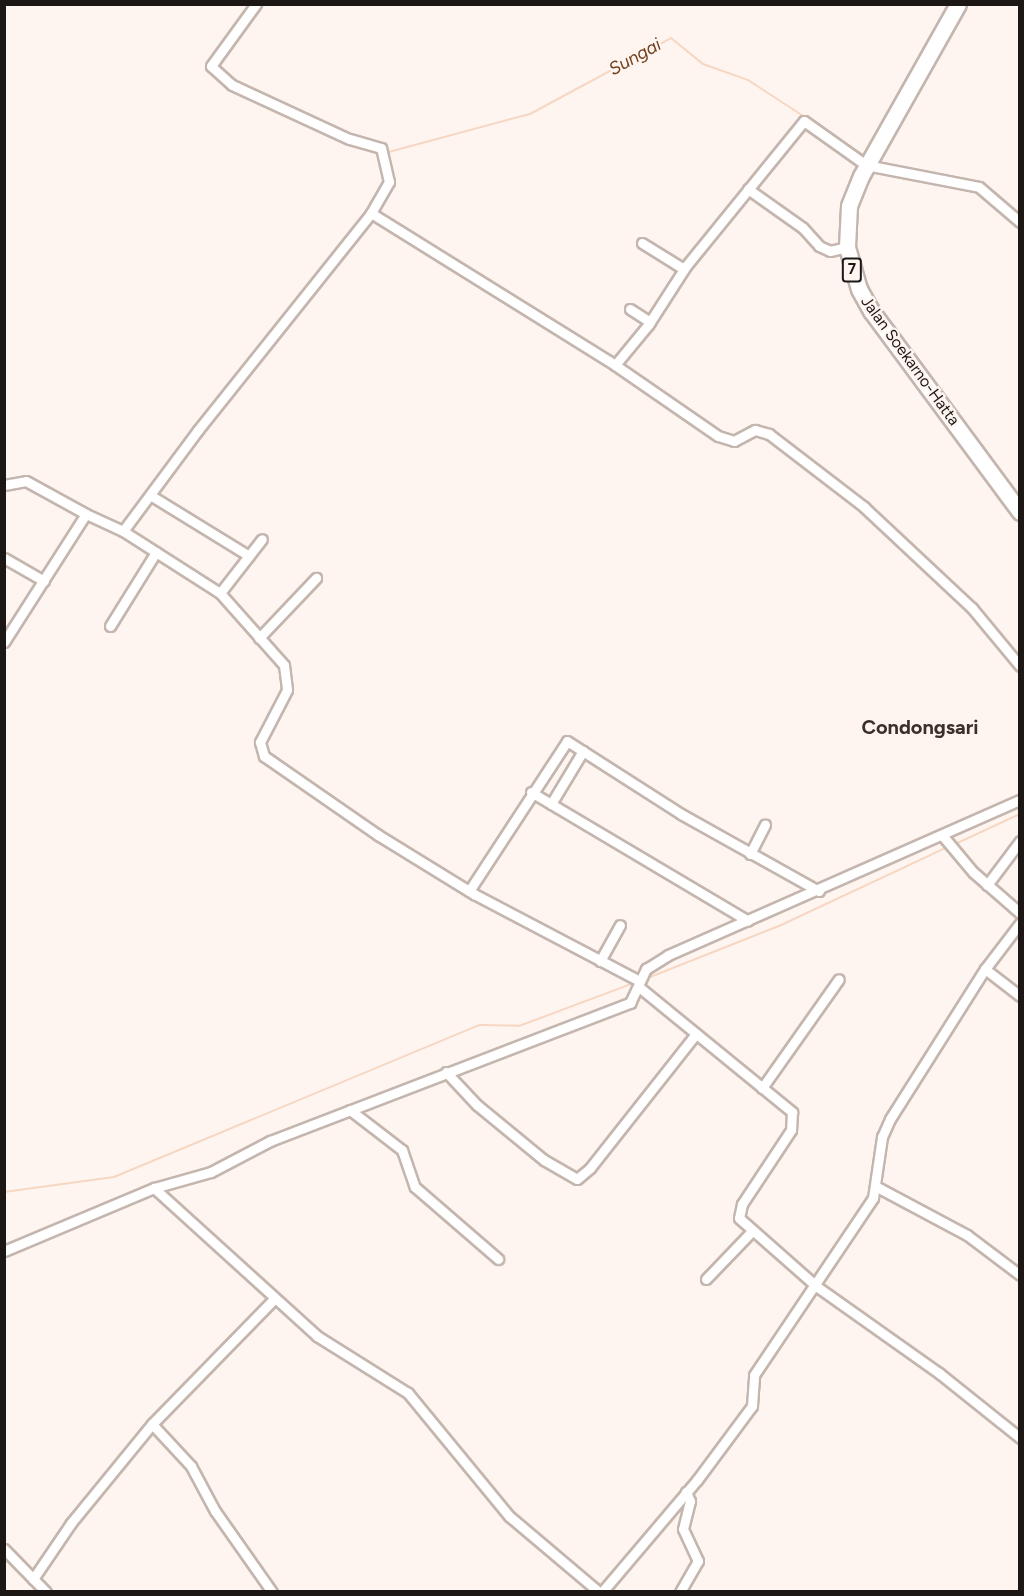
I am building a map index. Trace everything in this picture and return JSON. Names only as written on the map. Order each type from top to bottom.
[{"type":"highway","name":"Jalan Soekarno-Hatta","points":[[958,4],[866,165],[849,206],[847,247],[858,288],[872,312],[1020,512]]},
{"type":"street","points":[[123,531],[371,213],[390,183],[381,148],[349,140],[232,85],[211,66],[256,4]]},
{"type":"street","points":[[615,365],[650,322],[684,269],[804,121],[866,165],[979,187],[1020,222]]},
{"type":"street","points":[[748,189],[803,228],[819,246],[830,251],[847,247]]},
{"type":"street","points":[[371,213],[615,365],[728,441],[755,430],[769,434],[864,507],[972,608],[1020,666]]},
{"type":"street","points":[[642,243],[684,269]]},
{"type":"street","points":[[630,309],[650,322]]},
{"type":"street","points":[[4,485],[26,481],[86,514],[123,531],[220,593],[284,665],[288,681],[260,742],[264,756],[469,891],[640,984],[795,1118],[781,1149],[742,1204],[739,1218],[751,1232],[816,1286],[939,1372],[1020,1438]]},
{"type":"street","points":[[150,495],[249,556]]},
{"type":"street","points":[[4,642],[86,514]]},
{"type":"street","points":[[220,593],[262,539]]},
{"type":"street","points":[[110,626],[156,552]]},
{"type":"street","points":[[4,558],[44,581]]},
{"type":"street","points":[[260,638],[316,578]]},
{"type":"street","points":[[469,891],[565,741],[750,854],[819,891]]},
{"type":"street","points":[[550,804],[583,751]]},
{"type":"street","points":[[531,792],[747,921]]},
{"type":"street","points":[[4,1251],[154,1188],[211,1172],[270,1141],[630,1003],[646,969],[668,955],[819,891],[1020,800]]},
{"type":"street","points":[[750,854],[765,825]]},
{"type":"street","points":[[942,835],[987,885],[1020,913]]},
{"type":"street","points":[[987,885],[1020,841]]},
{"type":"street","points":[[154,1188],[317,1336],[408,1393],[509,1516],[601,1592],[686,1492],[752,1406],[754,1375],[816,1286],[877,1187],[882,1137],[890,1119],[985,969],[1020,923]]},
{"type":"street","points":[[600,961],[620,926]]},
{"type":"street","points":[[985,969],[1020,996]]},
{"type":"street","points":[[762,1088],[839,979]]},
{"type":"street","points":[[446,1072],[477,1105],[544,1160],[577,1179],[590,1168],[696,1034]]},
{"type":"street","points":[[350,1110],[402,1150],[415,1187],[498,1259]]},
{"type":"street","points":[[877,1187],[967,1235],[1020,1275]]},
{"type":"street","points":[[706,1280],[751,1232]]},
{"type":"street","points":[[33,1579],[70,1523],[152,1424],[274,1299]]},
{"type":"street","points":[[152,1424],[187,1460],[215,1511],[272,1592]]},
{"type":"street","points":[[680,1592],[698,1561],[682,1523],[690,1501],[686,1492]]},
{"type":"street","points":[[4,1549],[46,1592]]},
{"type":"waterway","name":"Sungai","points":[[385,153],[530,114],[671,38],[703,64],[748,80],[866,157]]},
{"type":"waterway","points":[[953,845],[1020,814]]},
{"type":"waterway","points":[[645,979],[779,926],[948,847]]},
{"type":"waterway","points":[[4,1192],[114,1177],[480,1025],[519,1026],[634,983]]},
{"type":"district","name":"Condongsari","points":[[920,727]]}]
